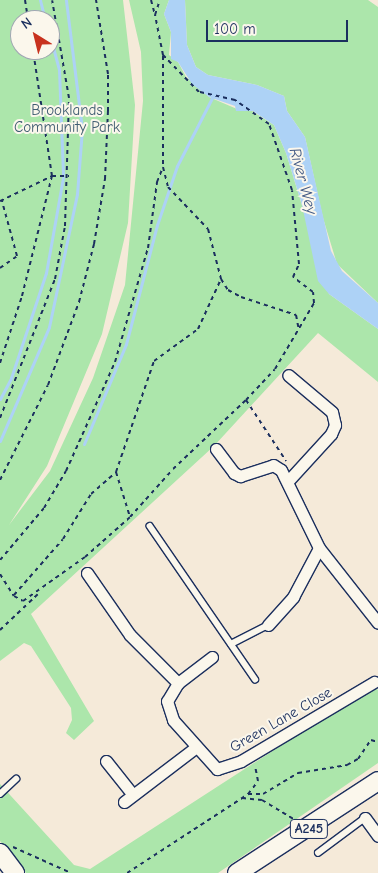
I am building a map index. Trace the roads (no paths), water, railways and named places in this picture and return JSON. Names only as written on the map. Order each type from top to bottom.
[{"type":"main road","name":"A245","points":[[237,873],[328,817],[378,781]]},
{"type":"main road","points":[[3,849],[15,873]]},
{"type":"street","points":[[288,375],[332,412],[335,425],[331,434],[291,478]]},
{"type":"street","points":[[216,449],[234,473],[240,476],[273,465],[291,478],[319,548],[378,623]]},
{"type":"street","points":[[268,625],[293,597],[319,548]]},
{"type":"street","points":[[86,573],[130,635],[178,683]]},
{"type":"street","name":"Green Lane Close","points":[[212,657],[178,683],[171,691],[168,709],[195,748],[217,769],[224,769],[250,756],[377,680]]},
{"type":"street","points":[[106,761],[129,799],[195,748]]},
{"type":"street","points":[[365,818],[378,836]]},
{"type":"lane","points":[[150,526],[255,679]]},
{"type":"lane","points":[[231,644],[268,625]]},
{"type":"lane","points":[[0,794],[16,779]]},
{"type":"lane","points":[[318,852],[365,818]]},
{"type":"water","name":"River Wey","points":[[169,0],[185,0],[187,45],[196,67],[208,75],[257,85],[284,96],[287,111],[305,137],[331,251],[342,271],[378,303],[378,329],[329,294],[318,281],[302,205],[286,153],[274,125],[253,111],[236,111],[235,106],[209,97],[192,84],[178,62],[171,59],[171,32],[164,14]]},
{"type":"waterway","points":[[40,0],[42,10]]},
{"type":"waterway","points":[[0,441],[49,327],[77,194],[82,129],[66,0]]},
{"type":"waterway","points":[[56,60],[59,70],[63,175]]},
{"type":"waterway","points":[[84,444],[126,344],[157,225],[177,166],[214,94]]},
{"type":"waterway","points":[[0,399],[11,378],[46,273],[63,178]]},
{"type":"park label","name":"Brooklands Community Park","points":[[67,118]]}]
